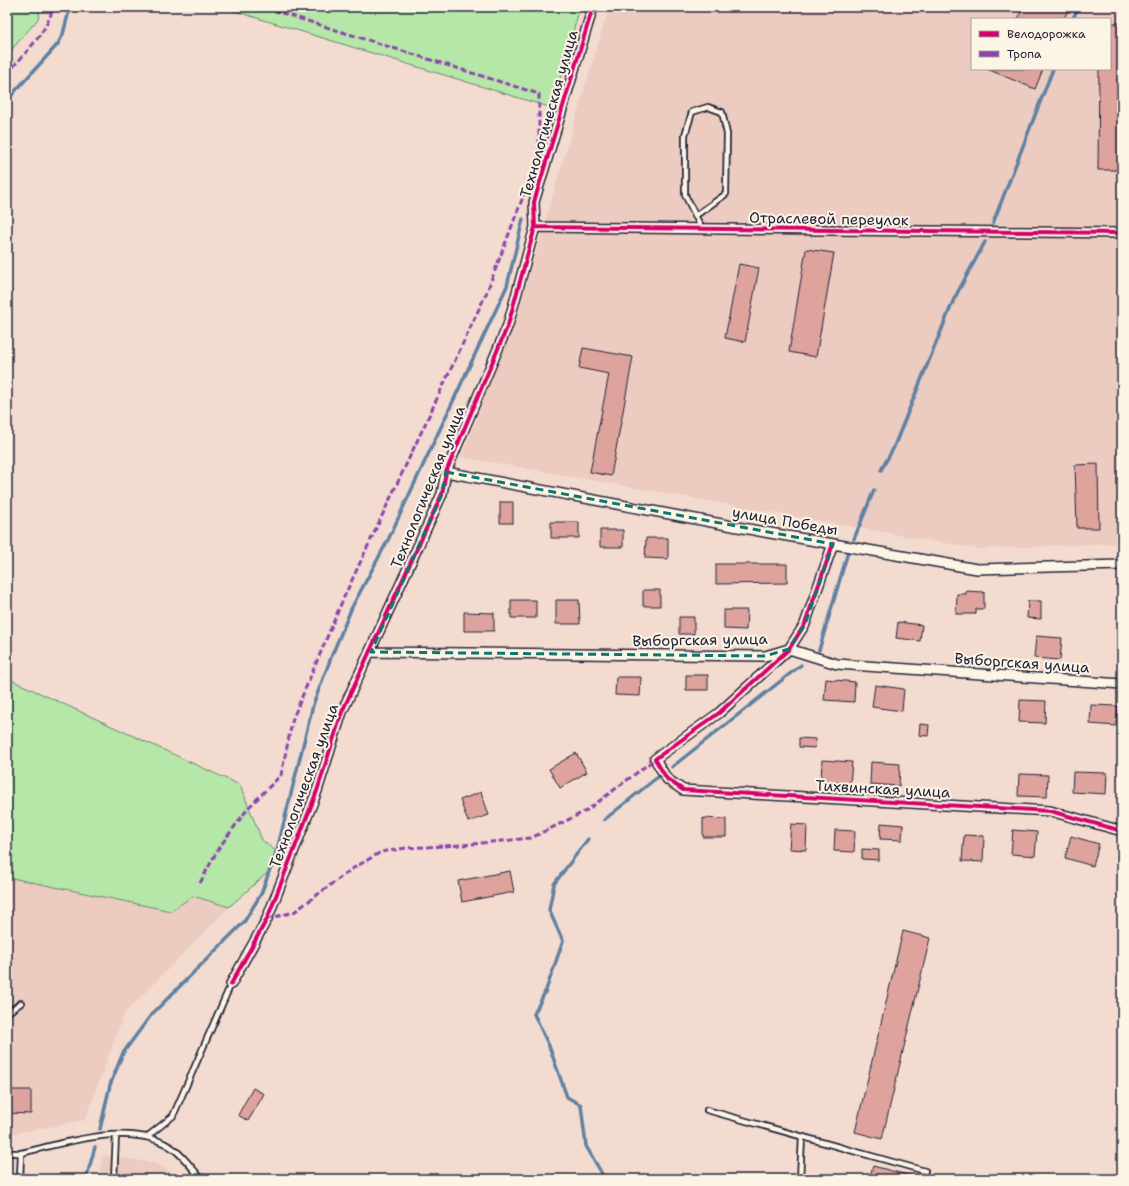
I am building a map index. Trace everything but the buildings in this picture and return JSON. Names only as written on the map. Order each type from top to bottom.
[{"type":"street","name":"Технологическая улица","points":[[232,984],[267,919],[317,792],[342,712],[371,652],[442,494],[446,472],[508,325],[535,227],[534,202],[593,7]]},
{"type":"street","name":"Отраслевой переулок","points":[[535,227],[1122,233]]},
{"type":"street","name":"улица Победы","points":[[446,472],[833,544],[977,569],[1122,565]]},
{"type":"street","points":[[789,650],[805,624],[833,544]]},
{"type":"street","name":"Выборгская улица","points":[[371,652],[765,656],[789,650],[837,664],[1122,684]]},
{"type":"street","name":"Тихвинская улица","points":[[789,650],[719,713],[655,759],[667,778],[683,790],[1050,811],[1122,831]]},
{"type":"lane","points":[[695,216],[726,194],[727,134],[722,112],[708,106],[692,112],[685,135],[685,195],[695,216],[702,229]]},
{"type":"lane","points":[[148,1136],[173,1116],[232,984]]},
{"type":"lane","points":[[7,1013],[20,1003]]},
{"type":"lane","points":[[707,1110],[925,1171]]},
{"type":"lane","points":[[114,1179],[116,1135]]},
{"type":"lane","points":[[7,1153],[21,1153],[116,1135],[148,1136],[175,1150],[202,1179]]},
{"type":"lane","points":[[800,1179],[802,1137]]},
{"type":"lane","points":[[20,1179],[21,1153]]},
{"type":"highlighted area","points":[[446,472],[833,544],[805,624],[789,649],[765,656],[371,652],[442,494]]},
{"type":"shaded area","points":[[609,7],[1122,7],[1122,543],[978,549],[461,457],[514,325]]},
{"type":"shaded area","points":[[7,877],[171,911],[193,896],[229,907],[124,1014],[85,1120],[7,1135]]},
{"type":"shaded area","points":[[103,1155],[156,1163],[180,1179],[98,1179]]},
{"type":"green space","points":[[7,7],[41,7],[38,19],[7,55]]},
{"type":"green space","points":[[221,7],[580,7],[552,108]]},
{"type":"green space","points":[[7,678],[240,785],[262,840],[284,858],[229,907],[193,896],[171,911],[7,877]]},
{"type":"waterway","points":[[7,100],[58,44],[63,34],[70,7]]},
{"type":"waterway","points":[[1073,18],[1078,7]]},
{"type":"waterway","points":[[993,223],[1053,70]]},
{"type":"waterway","points":[[100,1129],[110,1085],[123,1053],[151,1015],[244,922],[261,894],[277,850],[313,705],[332,655],[352,607],[388,540],[507,286],[523,219]]},
{"type":"waterway","points":[[881,470],[893,449],[954,299],[985,242]]},
{"type":"waterway","points":[[854,539],[874,490]]},
{"type":"waterway","points":[[819,650],[848,552]]},
{"type":"waterway","points":[[672,767],[801,665]]},
{"type":"waterway","points":[[604,820],[659,776]]},
{"type":"waterway","points":[[588,839],[554,884],[549,910],[563,941],[546,990],[534,1014],[549,1046],[567,1097],[581,1105],[586,1146],[605,1179]]},
{"type":"waterway","points":[[86,1179],[95,1147]]},
{"type":"marked path","points":[[7,74],[40,35],[46,26],[53,7]]},
{"type":"marked path","points":[[200,883],[218,849],[249,807],[281,775],[293,718],[344,597],[486,294],[539,155],[539,94],[263,7]]},
{"type":"marked path","points":[[267,919],[294,912],[352,869],[381,852],[406,848],[462,845],[531,838],[586,811],[655,759]]},
{"type":"cycle path","points":[[231,984],[267,919],[317,791],[342,712],[442,494],[446,472],[508,325],[535,227],[534,202],[593,7]]},
{"type":"cycle path","points":[[535,227],[1122,233]]},
{"type":"cycle path","points":[[833,544],[805,624],[789,649],[719,713],[655,759],[667,779],[683,790],[1050,811],[1122,831]]}]
